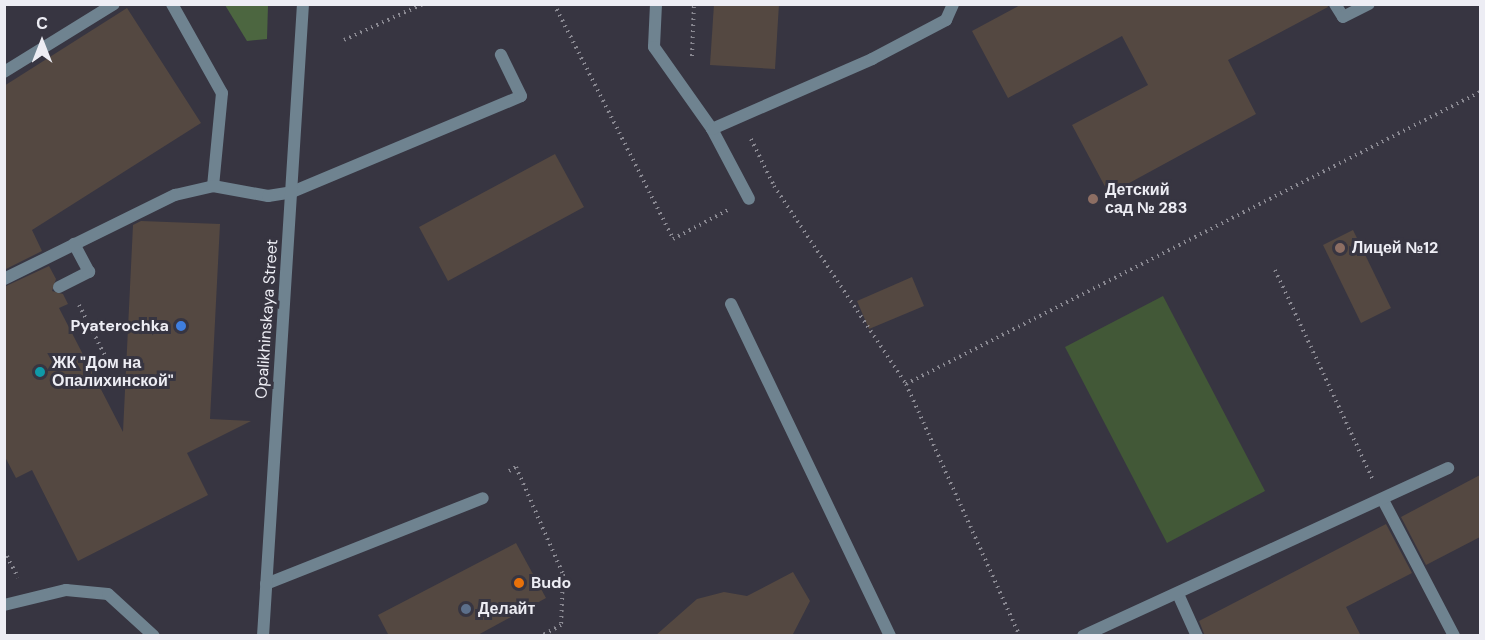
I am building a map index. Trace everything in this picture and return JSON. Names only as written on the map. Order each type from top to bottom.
[{"type":"street","points":[[4,72],[114,4]]},
{"type":"street","points":[[172,4],[222,93],[213,186]]},
{"type":"street","name":"Opalikhinskaya Street","points":[[263,636],[303,4]]},
{"type":"street","points":[[656,4],[654,47],[712,129],[749,199]]},
{"type":"street","points":[[712,129],[741,120],[946,20],[953,4]]},
{"type":"street","points":[[1335,4],[1343,17],[1369,4]]},
{"type":"street","points":[[4,279],[159,201],[213,186],[268,196],[292,192],[521,96],[501,55]]},
{"type":"street","points":[[63,285],[89,272],[74,244]]},
{"type":"street","points":[[731,304],[890,636]]},
{"type":"street","points":[[1083,636],[1383,500],[1448,468]]},
{"type":"street","points":[[266,584],[483,498]]},
{"type":"street","points":[[1383,500],[1455,636]]},
{"type":"street","points":[[4,605],[66,590],[108,594],[154,636]]},
{"type":"street","points":[[1178,594],[1197,636]]},
{"type":"path","points":[[344,40],[423,4]]},
{"type":"path","points":[[554,4],[673,239],[774,186]]},
{"type":"path","points":[[694,4],[691,60],[698,68]]},
{"type":"path","points":[[906,384],[1480,92]]},
{"type":"path","points":[[741,120],[774,186],[906,384],[1020,636]]},
{"type":"path","points":[[1275,270],[1383,500]]},
{"type":"path","points":[[63,285],[114,373]]},
{"type":"path","points":[[509,471],[516,467],[563,574],[561,625],[541,636]]},
{"type":"green space","points":[[225,5],[268,5],[267,39],[247,41]]},
{"type":"green space","points":[[1163,296],[1265,491],[1167,543],[1065,347]]},
{"type":"building","points":[[714,4],[779,4],[775,69],[710,65]]},
{"type":"building","points":[[1022,4],[1327,4],[1328,7],[1228,60],[1256,114],[1109,194],[1072,125],[1148,85],[1122,36],[1008,98],[972,31]]},
{"type":"building","points":[[127,8],[201,123],[32,230],[42,251],[4,270],[4,86]]},
{"type":"building","points":[[555,154],[584,207],[448,281],[419,227]]},
{"type":"building","points":[[141,221],[220,224],[210,419],[251,421],[187,453],[208,495],[78,561],[32,470],[16,478],[4,455],[4,287],[49,266],[56,279],[52,291],[63,294],[68,304],[59,308],[123,432],[133,225]]},
{"type":"building","points":[[1353,230],[1391,308],[1361,323],[1323,245]]},
{"type":"building","points":[[912,277],[924,306],[869,329],[857,301]]},
{"type":"building","points":[[1480,475],[1480,537],[1426,565],[1401,517]]},
{"type":"building","points":[[1386,524],[1412,573],[1346,607],[1361,636],[1205,636],[1199,621]]},
{"type":"building","points":[[516,543],[546,598],[476,636],[389,636],[378,615]]},
{"type":"building","points":[[793,572],[810,601],[792,636],[655,636],[697,599],[724,592],[747,596]]},
{"type":"place","name":"Детский сад № 283","points":[[1093,199]]},
{"type":"place","name":"Лицей №12","points":[[1340,248]]},
{"type":"place","name":"Pyaterochka","points":[[181,326]]},
{"type":"place","name":"ЖК \"Дом на Опалихинской\"","points":[[40,372]]},
{"type":"place","name":"Budo","points":[[519,583]]},
{"type":"place","name":"Делайт","points":[[466,609]]}]
